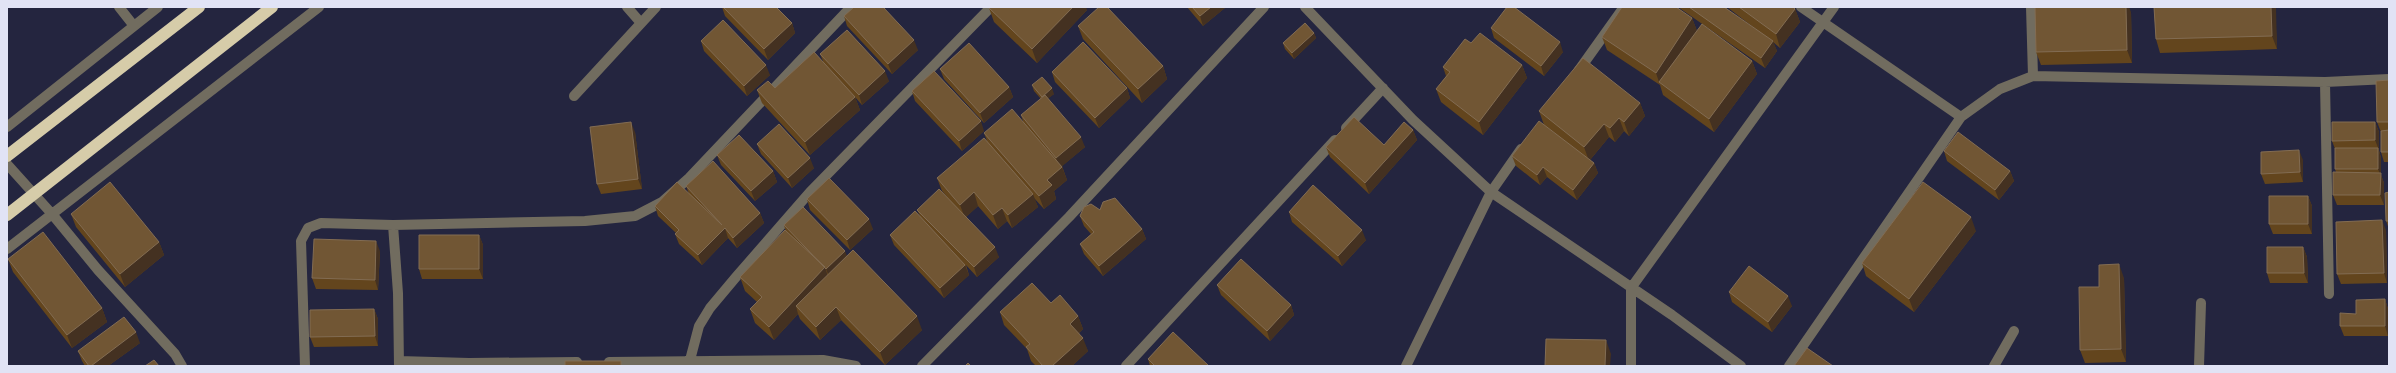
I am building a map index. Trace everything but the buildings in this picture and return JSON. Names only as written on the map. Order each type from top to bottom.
[{"type":"highway","points":[[7,156],[199,7]]},
{"type":"highway","points":[[7,215],[272,7]]},
{"type":"street","points":[[119,7],[134,26]]},
{"type":"street","points":[[7,127],[158,7]]},
{"type":"street","points":[[7,249],[318,7]]},
{"type":"street","points":[[627,7],[641,23]]},
{"type":"street","points":[[574,96],[656,7]]},
{"type":"street","points":[[305,366],[301,241],[308,228],[321,223],[393,226],[585,221],[635,216],[662,202],[689,178],[851,7]]},
{"type":"street","points":[[690,360],[699,326],[710,308],[810,192],[991,7]]},
{"type":"street","points":[[922,366],[1069,217],[1264,7]]},
{"type":"street","points":[[1306,7],[1413,120],[1491,192],[1741,366]]},
{"type":"street","points":[[1573,77],[1624,7]]},
{"type":"street","points":[[1801,7],[1961,117]]},
{"type":"street","points":[[1631,366],[1631,288],[1834,7]]},
{"type":"street","points":[[2031,7],[2033,76]]},
{"type":"street","points":[[1789,366],[1961,117],[2000,88],[2033,76],[2325,82],[2389,79]]},
{"type":"street","points":[[2325,82],[2328,294]]},
{"type":"street","points":[[1126,366],[1383,88]]},
{"type":"street","points":[[1406,366],[1491,192],[1528,141]]},
{"type":"street","points":[[7,164],[52,214],[98,270],[175,354],[182,366]]},
{"type":"street","points":[[393,226],[398,293],[399,364],[586,362]]},
{"type":"street","points":[[2199,366],[2201,303]]},
{"type":"street","points":[[1994,366],[2014,330]]},
{"type":"street","points":[[601,362],[822,360],[856,366]]}]
